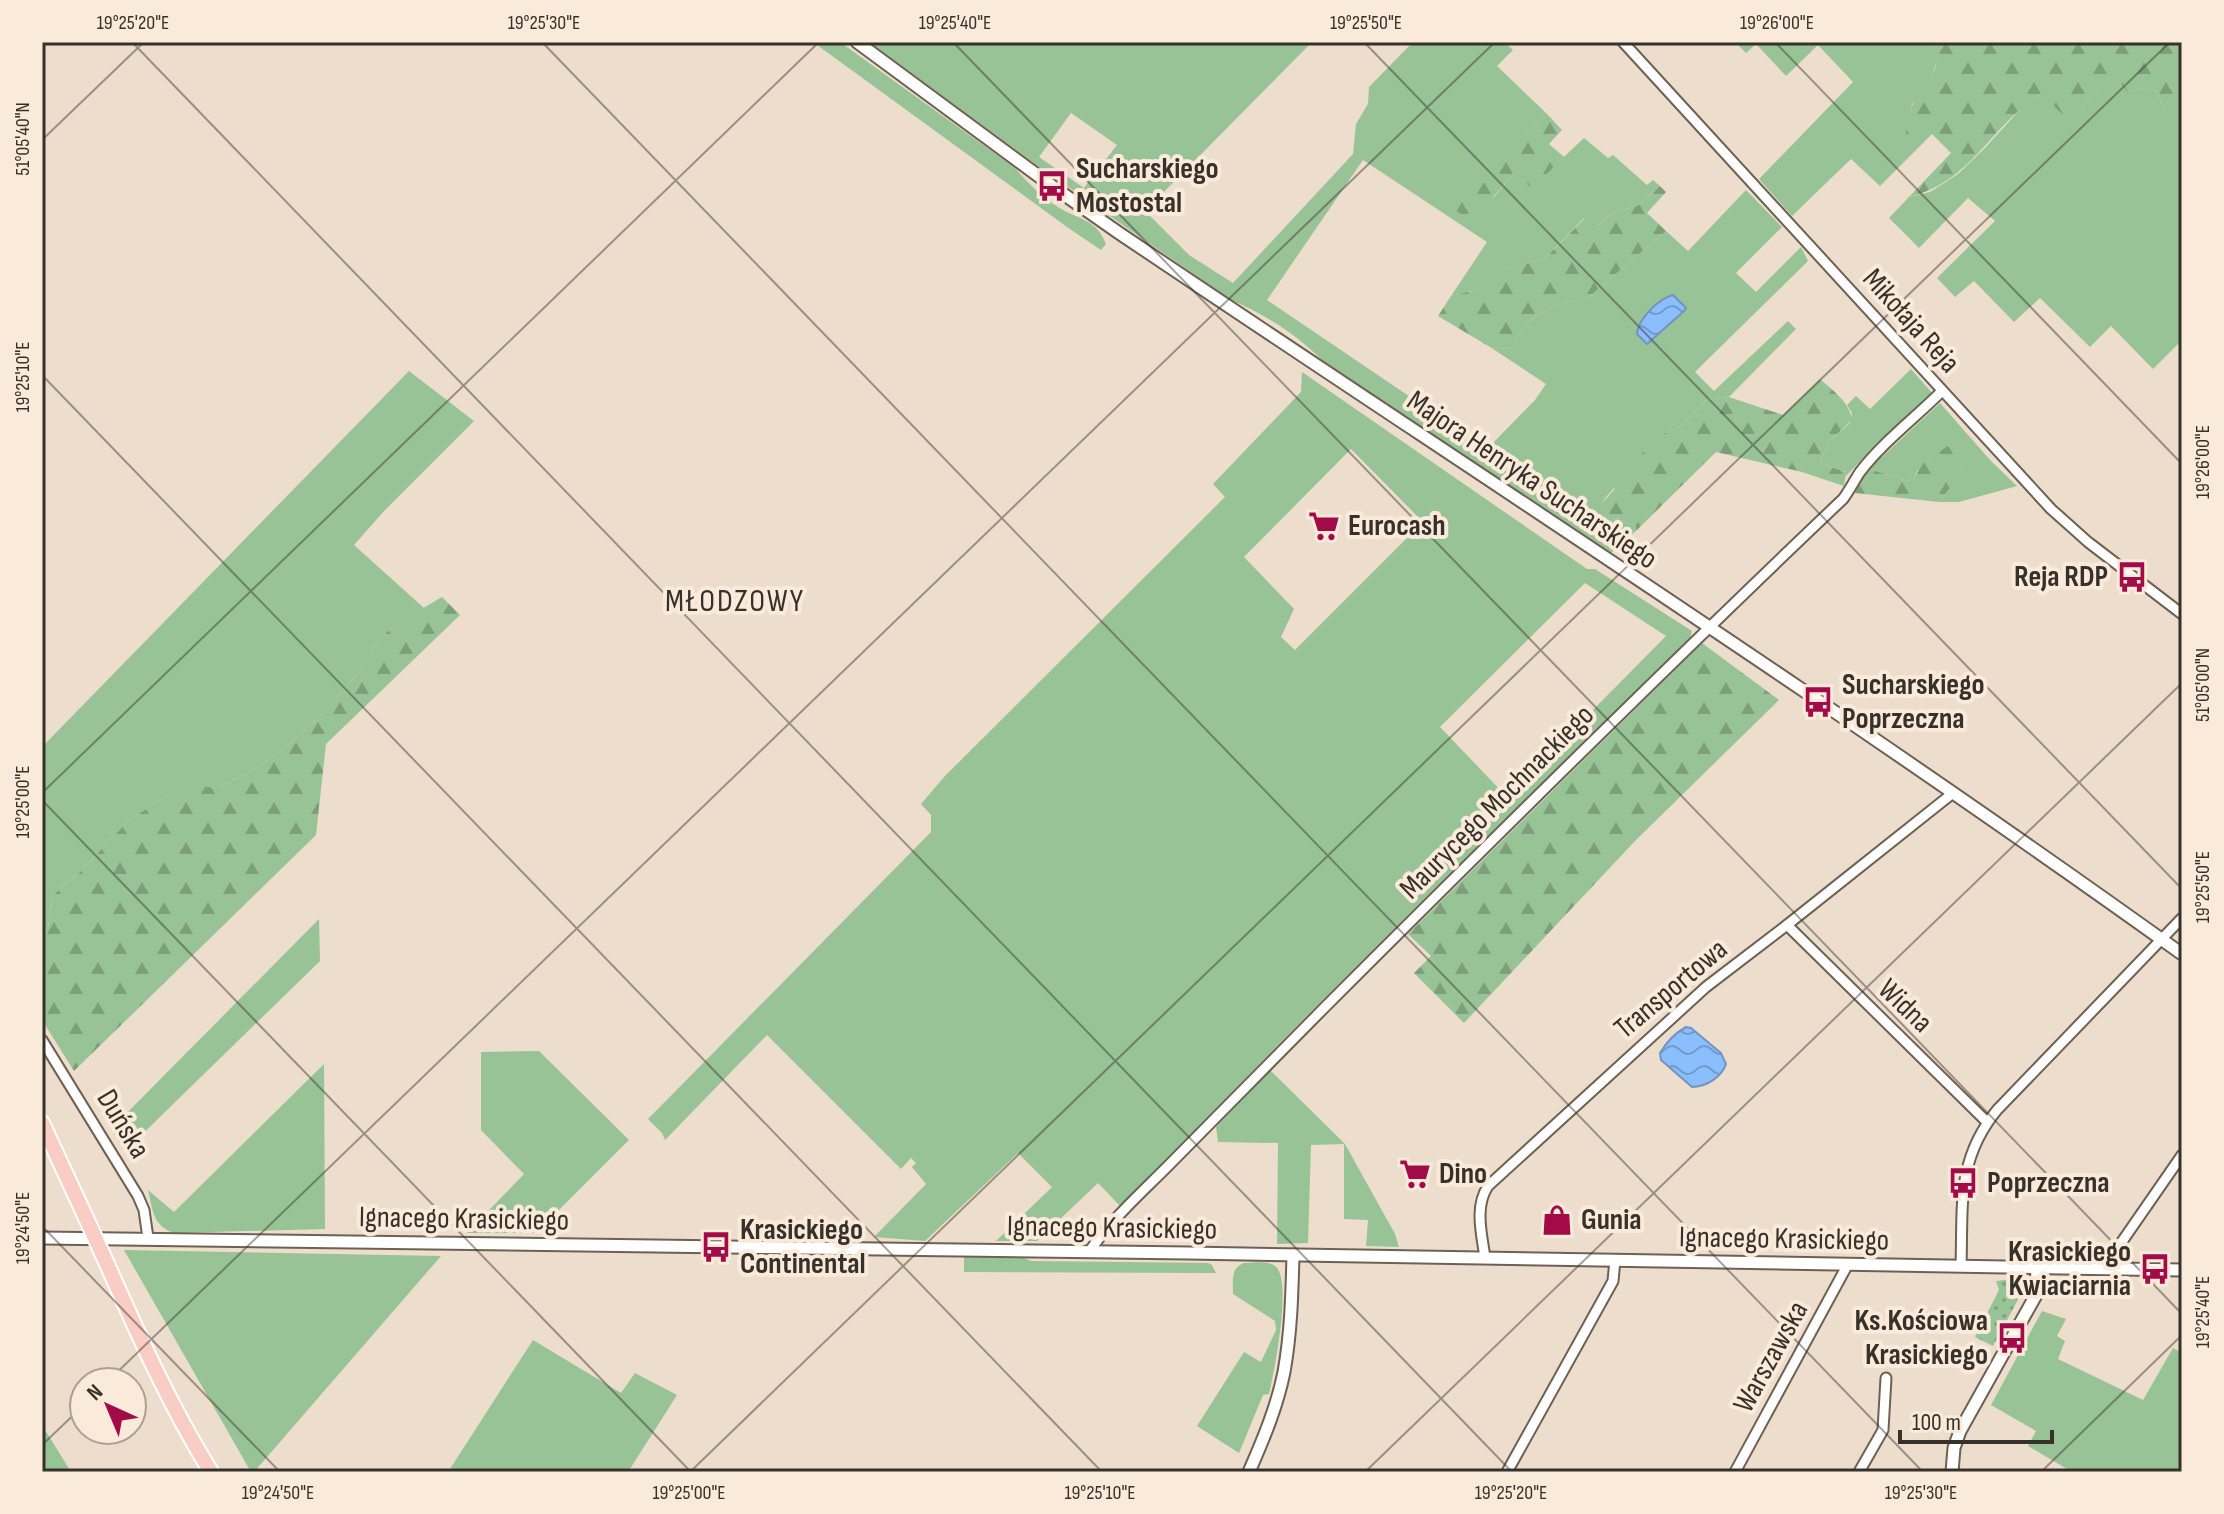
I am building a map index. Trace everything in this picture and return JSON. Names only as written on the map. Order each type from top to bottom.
[{"type":"main road","points":[[42,1123],[142,1342],[211,1472]]},
{"type":"street","name":"Majora Henryka Sucharskiego","points":[[857,42],[1108,225],[1953,793],[2182,954]]},
{"type":"street","name":"Mikołaja Reja","points":[[1623,42],[2070,528],[2182,614]]},
{"type":"street","name":"Maurycego Mochnackiego","points":[[1089,1252],[1120,1215],[1212,1120],[1708,627],[1843,499],[1874,457],[1942,391]]},
{"type":"street","name":"Transportowa","points":[[1485,1258],[1480,1207],[1482,1195],[1488,1186],[1706,987],[1953,793]]},
{"type":"street","points":[[1961,1266],[1963,1183],[1974,1144],[1987,1122],[2182,918]]},
{"type":"street","name":"Widna","points":[[1787,925],[1987,1122]]},
{"type":"street","name":"Duńska","points":[[42,1040],[138,1196],[144,1210],[148,1238]]},
{"type":"street","points":[[2103,1269],[2182,1155]]},
{"type":"street","name":"Ignacego Krasickiego","points":[[42,1238],[2182,1270]]},
{"type":"street","points":[[1249,1472],[1267,1428],[1283,1375],[1292,1307],[1293,1255]]},
{"type":"street","points":[[1507,1472],[1613,1281],[1615,1260]]},
{"type":"street","name":"Warszawska","points":[[1735,1472],[1848,1264]]},
{"type":"street","points":[[1952,1472],[1954,1448],[1960,1431],[2036,1295],[2037,1267]]},
{"type":"street","points":[[1859,1472],[1883,1430],[1886,1378]]},
{"type":"green space","points":[[813,42],[840,42],[1015,168],[1052,203],[1092,224],[1106,244],[1101,250],[1067,227]]},
{"type":"green space","points":[[869,42],[1312,42],[1145,211],[1189,255],[1233,283],[1353,154],[1356,124],[1368,104],[1369,87],[1413,42],[1504,42],[1513,50],[1497,66],[1545,112],[1454,209],[1500,203],[1493,198],[1514,174],[1532,187],[1584,138],[1608,158],[1613,155],[1647,185],[1653,180],[1660,186],[1639,205],[1610,214],[1599,225],[1584,218],[1544,259],[1500,271],[1480,289],[1451,296],[1487,242],[1363,160],[1267,300],[1487,449],[1535,400],[1546,384],[1490,347],[1511,349],[1525,323],[1552,307],[1590,296],[1666,231],[1688,251],[1746,190],[1782,227],[1736,273],[1756,292],[1801,247],[1808,261],[1695,372],[1714,391],[1788,321],[1796,329],[1729,397],[1706,400],[1676,430],[1665,433],[1606,497],[1602,503],[1603,526],[1615,518],[1635,526],[1637,530],[1611,553],[1323,361],[1280,326],[1231,300],[1035,164]],"holes":[[[1071,113],[1117,145],[1084,188],[1039,157]]]},
{"type":"green space","points":[[1735,42],[1934,42],[1939,56],[1930,80],[1912,104],[1902,164],[1880,186],[1851,159],[1792,216],[1759,179],[1853,82],[1818,45],[1786,76],[1756,44],[1746,53]]},
{"type":"green space","points":[[1934,42],[2179,42],[2182,112],[2172,120],[2165,113],[2157,91],[2144,88],[2127,92],[2120,82],[2105,82],[2089,98],[2081,112],[2065,117],[2042,94],[2024,106],[1950,178],[1909,197],[1951,153],[1932,134],[1902,164],[1912,106],[1934,70],[1937,53]]},
{"type":"green space","points":[[2105,82],[2120,82],[2127,92],[2144,88],[2157,91],[2165,113],[2172,119],[2182,112],[2182,347],[2178,344],[2153,369],[2111,326],[2090,347],[2040,298],[2014,322],[1974,281],[1955,297],[1937,278],[1995,221],[1968,198],[1919,248],[1889,218],[1909,197],[1930,192],[1958,174],[2025,104],[2042,94],[2081,112],[2089,98]]},
{"type":"green space","points":[[1545,112],[1562,130],[1549,144],[1564,157],[1532,188],[1514,174],[1493,197],[1501,203],[1474,222],[1453,209]]},
{"type":"green space","points":[[1660,186],[1666,192],[1647,213],[1666,231],[1590,296],[1552,307],[1525,323],[1511,349],[1490,347],[1438,316],[1451,296],[1480,289],[1499,271],[1544,259],[1585,218],[1599,225],[1610,214],[1639,205]]},
{"type":"green space","points":[[1911,369],[1932,393],[1930,396],[1845,477],[1846,472],[1822,464],[1820,460],[1831,440],[1850,423],[1852,413],[1847,405],[1856,396],[1870,409]]},
{"type":"green space","points":[[409,371],[474,421],[354,545],[424,608],[393,626],[376,643],[366,664],[324,712],[286,747],[252,771],[218,788],[187,786],[129,820],[79,873],[53,895],[48,927],[42,936],[42,747]]},
{"type":"green space","points":[[1302,372],[1587,569],[1595,569],[1692,631],[1690,638],[1332,991],[1122,1208],[1098,1183],[1037,1241],[996,1241],[1052,1187],[1018,1153],[925,1241],[874,1237],[926,1184],[912,1167],[916,1163],[911,1158],[901,1169],[767,1035],[665,1140],[648,1119],[931,832],[931,815],[921,804],[945,776],[1225,497],[1213,484],[1301,392]],"holes":[[[1351,449],[1423,522],[1295,650],[1281,637],[1294,609],[1244,557]],[[1585,583],[1666,636],[1507,797],[1440,727]]]},
{"type":"green space","points":[[1820,379],[1844,402],[1851,414],[1852,420],[1831,440],[1820,460],[1822,464],[1846,472],[1844,486],[1802,472],[1716,452],[1637,530],[1635,526],[1615,518],[1598,526],[1590,516],[1654,440],[1676,430],[1706,400],[1729,397],[1783,415]]},
{"type":"green space","points":[[1940,403],[2017,486],[1959,502],[1939,502],[1950,488],[1961,464],[1942,452],[1928,462],[1921,462],[1914,478],[1908,481],[1869,469]]},
{"type":"green space","points":[[1947,446],[1956,450],[1961,464],[1950,488],[1939,502],[1855,493],[1869,469],[1908,481],[1918,471],[1909,462],[1928,462]]},
{"type":"green space","points":[[442,597],[460,615],[326,744],[316,835],[74,1071],[42,1020],[42,936],[48,927],[53,895],[79,873],[129,820],[166,796],[187,785],[218,788],[252,771],[286,747],[324,712],[366,664],[376,643],[393,626]]},
{"type":"green space","points":[[1702,643],[1779,700],[1635,841],[1464,1023],[1414,973],[1431,956],[1408,934]]},
{"type":"green space","points":[[319,919],[320,961],[125,1151],[111,1129]]},
{"type":"green space","points":[[539,1051],[629,1140],[536,1233],[467,1233],[524,1174],[481,1130],[481,1052]]},
{"type":"green space","points":[[324,1064],[325,1229],[174,1233],[161,1226],[148,1190],[174,1212]]},
{"type":"green space","points":[[1270,1070],[1345,1144],[1395,1234],[1399,1247],[1366,1246],[1368,1220],[1344,1219],[1344,1144],[1311,1145],[1308,1243],[1277,1244],[1278,1143],[1218,1142],[1216,1127]]},
{"type":"green space","points":[[124,1250],[441,1256],[251,1472]]},
{"type":"green space","points":[[964,1257],[1208,1263],[1216,1273],[964,1272]]},
{"type":"green space","points":[[1264,1262],[1275,1266],[1280,1274],[1282,1307],[1269,1394],[1263,1395],[1239,1453],[1197,1426],[1244,1352],[1261,1362],[1276,1330],[1275,1321],[1233,1294],[1234,1272],[1244,1263]]},
{"type":"green space","points":[[2015,1279],[2020,1296],[1993,1346],[1975,1337],[1999,1290],[1996,1281]]},
{"type":"green space","points":[[2042,1311],[2066,1319],[2057,1336],[2065,1341],[2058,1359],[2143,1400],[2173,1348],[2182,1353],[2182,1472],[2072,1472],[2028,1446],[2036,1431],[1991,1405]]},
{"type":"green space","points":[[533,1340],[621,1393],[635,1373],[677,1395],[628,1472],[448,1472]]},
{"type":"green space","points":[[42,1425],[71,1472],[42,1472]]},
{"type":"water","points":[[1673,295],[1686,308],[1647,344],[1637,334],[1641,322],[1655,305]]},
{"type":"water","points":[[1686,1027],[1721,1053],[1726,1064],[1717,1077],[1697,1087],[1692,1087],[1661,1060],[1660,1053],[1665,1046]]},
{"type":"place","name":"Sucharskiego Mostostal","points":[[1052,186]]},
{"type":"place","name":"Eurocash","points":[[1324,526]]},
{"type":"place","name":"Reja RDP","points":[[2132,577]]},
{"type":"place","name":"Sucharskiego Poprzeczna","points":[[1818,702]]},
{"type":"place","name":"Dino","points":[[1415,1174]]},
{"type":"place","name":"Poprzeczna","points":[[1963,1183]]},
{"type":"place","name":"Gunia","points":[[1557,1220]]},
{"type":"place","name":"Krasickiego Continental","points":[[716,1247]]},
{"type":"place","name":"Krasickiego Kwiaciarnia","points":[[2155,1269]]},
{"type":"place","name":"Ks.Kościowa Krasickiego","points":[[2012,1338]]},
{"type":"district","name":"MŁODZOWY","points":[[735,601]]}]
